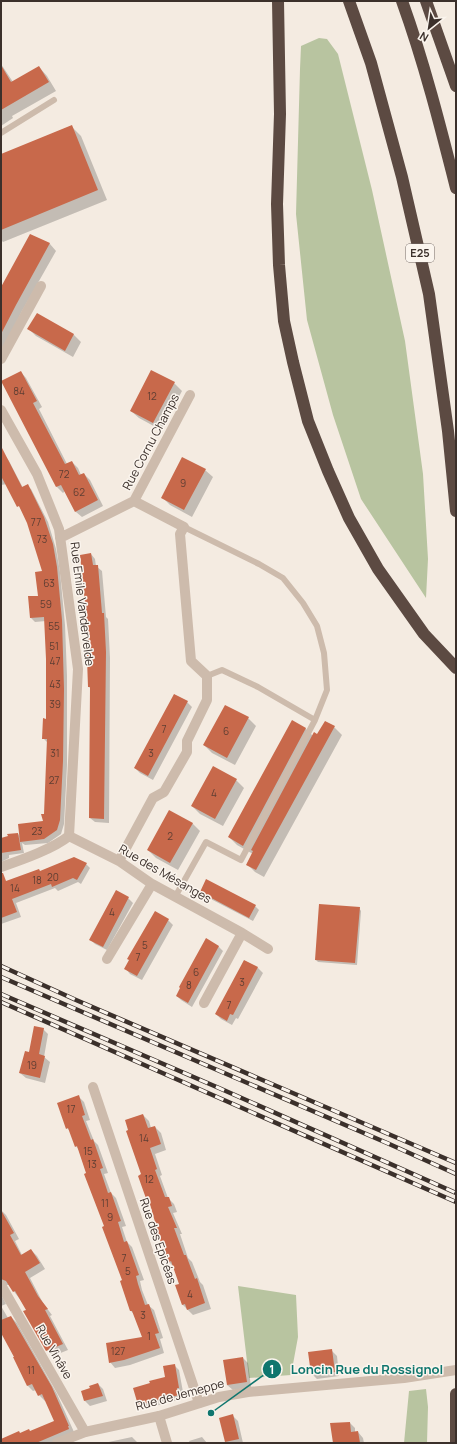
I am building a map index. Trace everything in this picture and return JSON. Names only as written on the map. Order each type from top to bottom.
[{"type":"highway","points":[[278,1],[280,114],[277,204],[279,265],[284,321],[306,414],[328,471],[349,518],[378,569],[424,634],[456,668]]},
{"type":"highway","name":"E25","points":[[349,1],[371,63],[402,177],[429,294],[448,431],[456,511]]},
{"type":"highway","points":[[402,1],[444,140],[456,188]]},
{"type":"highway","points":[[426,1],[456,86]]},
{"type":"highway","points":[[456,1394],[456,1443]]},
{"type":"street","points":[[1,359],[41,286]]},
{"type":"street","name":"Rue Cornu Champs","points":[[60,538],[134,501],[190,394]]},
{"type":"street","name":"Rue Emile Vandervelde","points":[[1,410],[37,474],[59,529],[78,669],[69,836]]},
{"type":"street","name":"Rue Cornu Champs","points":[[134,501],[184,527]]},
{"type":"street","points":[[118,861],[153,798],[164,792],[187,752],[187,741],[207,700],[207,676],[191,661],[180,534],[184,527]]},
{"type":"street","points":[[1,867],[28,857],[63,841],[69,836]]},
{"type":"street","name":"Rue des Mésanges","points":[[69,836],[118,861],[152,884],[242,933],[268,949]]},
{"type":"street","points":[[107,959],[152,884]]},
{"type":"street","points":[[204,1003],[242,933]]},
{"type":"street","name":"Rue des Epicéas","points":[[93,1087],[199,1403]]},
{"type":"street","name":"Rue Vinâve","points":[[1,1285],[85,1432]]},
{"type":"street","name":"Rue de Jemeppe","points":[[57,1443],[85,1432],[159,1416],[219,1397],[248,1392],[404,1378],[456,1370]]},
{"type":"street","points":[[159,1416],[167,1443]]},
{"type":"lane","points":[[1,133],[54,100]]},
{"type":"lane","points":[[175,897],[206,842],[241,860],[315,720],[327,690],[324,653],[317,626],[303,603],[283,578],[259,564],[184,527]]},
{"type":"lane","points":[[207,676],[222,670],[258,687],[315,720]]},
{"type":"green space","points":[[319,38],[327,39],[338,54],[372,190],[405,341],[423,474],[428,559],[426,598],[361,499],[333,415],[307,320],[296,214],[300,69],[301,46]]},
{"type":"green space","points":[[238,1286],[296,1295],[298,1337],[291,1375],[249,1378]]},
{"type":"green space","points":[[426,1389],[428,1407],[427,1443],[404,1443],[409,1391]]},
{"type":"building","points":[[1,65],[11,82],[39,66],[49,82],[1,110]]},
{"type":"building","points":[[72,125],[98,190],[1,230],[1,154]]},
{"type":"building","points":[[30,234],[50,243],[1,334],[1,287]]},
{"type":"building","points":[[37,313],[74,334],[65,351],[27,329]]},
{"type":"building","points":[[151,370],[175,382],[153,423],[130,411]]},
{"type":"building","points":[[21,371],[37,401],[33,403],[65,464],[72,461],[79,475],[84,473],[98,500],[75,512],[61,485],[56,487],[1,381]]},
{"type":"building","points":[[1,446],[22,487],[28,484],[44,517],[53,544],[57,567],[62,620],[64,689],[60,820],[57,830],[44,839],[20,842],[18,824],[43,821],[41,814],[44,814],[47,739],[42,739],[43,718],[46,719],[44,617],[30,618],[28,596],[38,596],[35,572],[42,571],[27,523],[19,506],[17,507],[1,476]]},
{"type":"building","points":[[182,457],[206,469],[184,510],[161,498]]},
{"type":"building","points":[[91,553],[93,565],[98,565],[102,613],[104,613],[106,652],[104,819],[89,818],[90,687],[88,687],[85,603],[80,555]]},
{"type":"building","points":[[174,694],[188,701],[148,776],[134,768]]},
{"type":"building","points":[[225,705],[249,717],[227,758],[203,745]]},
{"type":"building","points":[[292,720],[306,728],[243,846],[228,837]]},
{"type":"building","points":[[325,721],[335,726],[256,870],[246,865],[253,851],[251,850],[314,732],[317,734]]},
{"type":"building","points":[[213,766],[237,779],[215,819],[191,806]]},
{"type":"building","points":[[169,810],[193,823],[170,863],[147,850]]},
{"type":"building","points":[[18,833],[21,850],[1,853],[1,838],[8,836],[7,834]]},
{"type":"building","points":[[74,857],[87,863],[77,880],[73,878],[52,887],[51,884],[12,899],[17,912],[1,918],[1,873],[3,873],[6,881],[39,869],[40,871]]},
{"type":"building","points":[[206,879],[256,905],[249,918],[200,892]]},
{"type":"building","points":[[116,890],[129,897],[103,947],[89,940]]},
{"type":"building","points":[[319,904],[360,907],[355,963],[315,960]]},
{"type":"building","points":[[155,911],[169,919],[137,976],[124,969],[129,960],[127,959]]},
{"type":"building","points":[[206,938],[219,946],[188,1003],[176,996],[180,988],[179,987]]},
{"type":"building","points":[[244,960],[258,967],[233,1015],[230,1014],[227,1021],[215,1014]]},
{"type":"building","points":[[34,1026],[44,1028],[39,1054],[45,1056],[40,1078],[19,1073],[25,1051],[29,1052]]},
{"type":"building","points":[[79,1095],[85,1115],[82,1116],[91,1140],[93,1139],[103,1168],[100,1169],[108,1193],[111,1192],[121,1221],[118,1222],[124,1242],[127,1241],[139,1275],[136,1276],[145,1305],[149,1304],[159,1333],[155,1334],[160,1348],[124,1360],[109,1363],[106,1343],[142,1337],[132,1311],[130,1311],[120,1281],[122,1280],[102,1227],[104,1226],[84,1174],[86,1173],[77,1146],[75,1147],[68,1128],[66,1129],[57,1103]]},
{"type":"building","points":[[143,1114],[148,1128],[155,1126],[161,1144],[150,1148],[157,1169],[155,1170],[165,1197],[169,1197],[172,1206],[168,1207],[177,1228],[174,1228],[195,1279],[197,1278],[205,1303],[187,1310],[185,1304],[182,1305],[175,1285],[179,1284],[171,1261],[168,1263],[162,1247],[150,1204],[148,1204],[138,1176],[141,1174],[126,1131],[128,1130],[125,1120]]},
{"type":"building","points":[[1,1210],[14,1233],[10,1235],[21,1255],[31,1249],[40,1263],[25,1272],[38,1296],[48,1309],[45,1310],[63,1344],[46,1351],[23,1311],[26,1310],[15,1291],[13,1292],[6,1281],[1,1279]]},
{"type":"building","points":[[11,1316],[52,1387],[69,1426],[69,1429],[36,1443],[1,1443],[1,1439],[19,1431],[20,1433],[29,1429],[30,1431],[54,1421],[42,1394],[38,1396],[32,1384],[27,1386],[1,1333],[1,1320]]},
{"type":"building","points":[[332,1349],[335,1372],[311,1374],[308,1352]]},
{"type":"building","points":[[243,1357],[247,1382],[227,1385],[223,1360]]},
{"type":"building","points":[[175,1364],[179,1395],[138,1405],[133,1388],[150,1383],[149,1381],[165,1377],[163,1366]]},
{"type":"building","points":[[98,1383],[103,1396],[84,1401],[81,1391]]},
{"type":"building","points":[[233,1414],[239,1439],[225,1442],[219,1418]]},
{"type":"building","points":[[350,1422],[351,1432],[358,1431],[360,1443],[333,1443],[330,1423]]},
{"type":"railway","points":[[1,966],[76,1000],[456,1163]]},
{"type":"railway","points":[[1,977],[456,1174]]},
{"type":"railway","points":[[1,994],[219,1088],[456,1193]]},
{"type":"railway","points":[[1,1002],[456,1202]]},
{"type":"place","name":"Loncin Rue du Rossignol","points":[[211,1413]]}]
